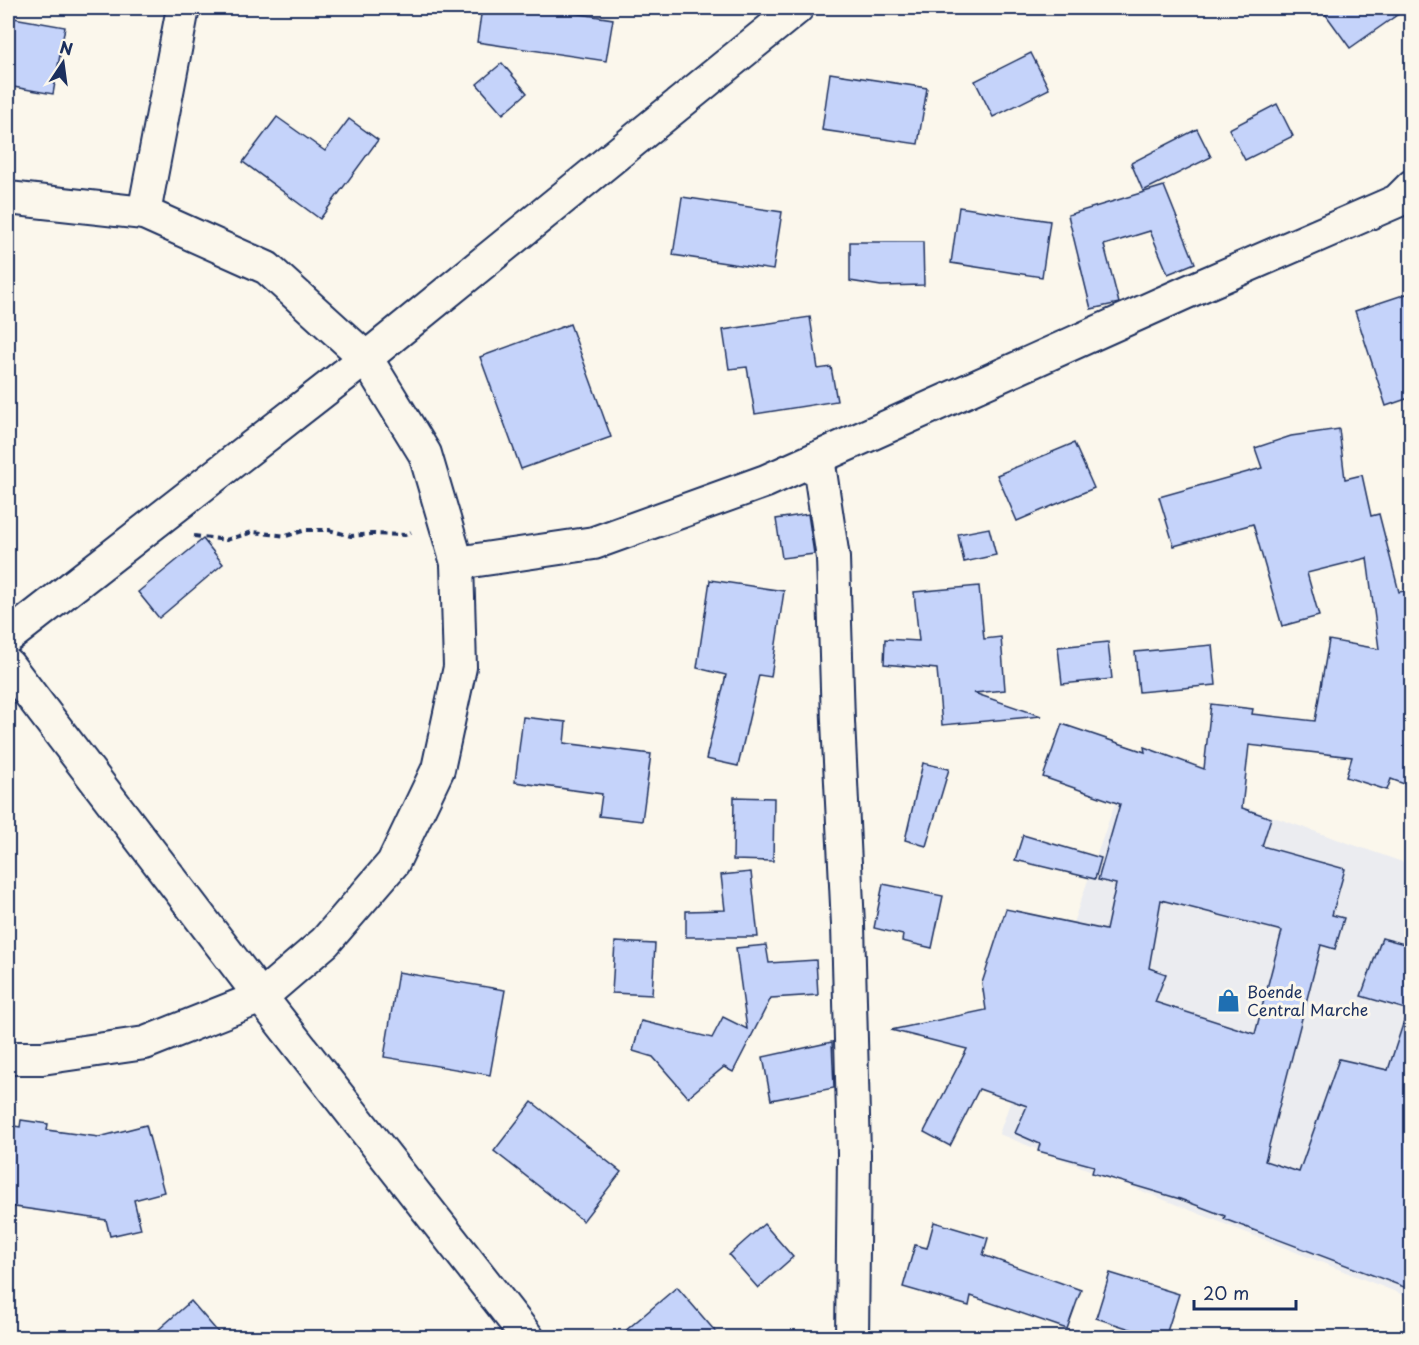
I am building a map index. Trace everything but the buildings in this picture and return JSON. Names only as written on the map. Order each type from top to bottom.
[{"type":"street","points":[[144,213],[183,8]]},
{"type":"street","points":[[8,637],[366,358],[797,8]]},
{"type":"street","points":[[457,563],[594,543],[766,481],[1187,292],[1397,201],[1412,186]]},
{"type":"street","points":[[8,198],[144,213],[267,268],[366,358],[425,454],[457,563],[460,667],[438,769],[393,863],[325,942],[261,997],[145,1043],[42,1058],[8,1058]]},
{"type":"street","points":[[818,458],[833,558],[848,925],[854,1154],[852,1338]]},
{"type":"street","points":[[8,665],[261,997],[528,1338]]},
{"type":"path","points":[[163,516],[192,536],[226,540],[253,532],[286,536],[306,530],[329,530],[351,536],[405,535],[411,532]]},
{"type":"shaded area","name":"Boende Central Marche","points":[[1128,766],[1411,865],[1411,1298],[999,1134]]},
{"type":"place","name":"Boende Central Marche","points":[[1229,1000]]}]
